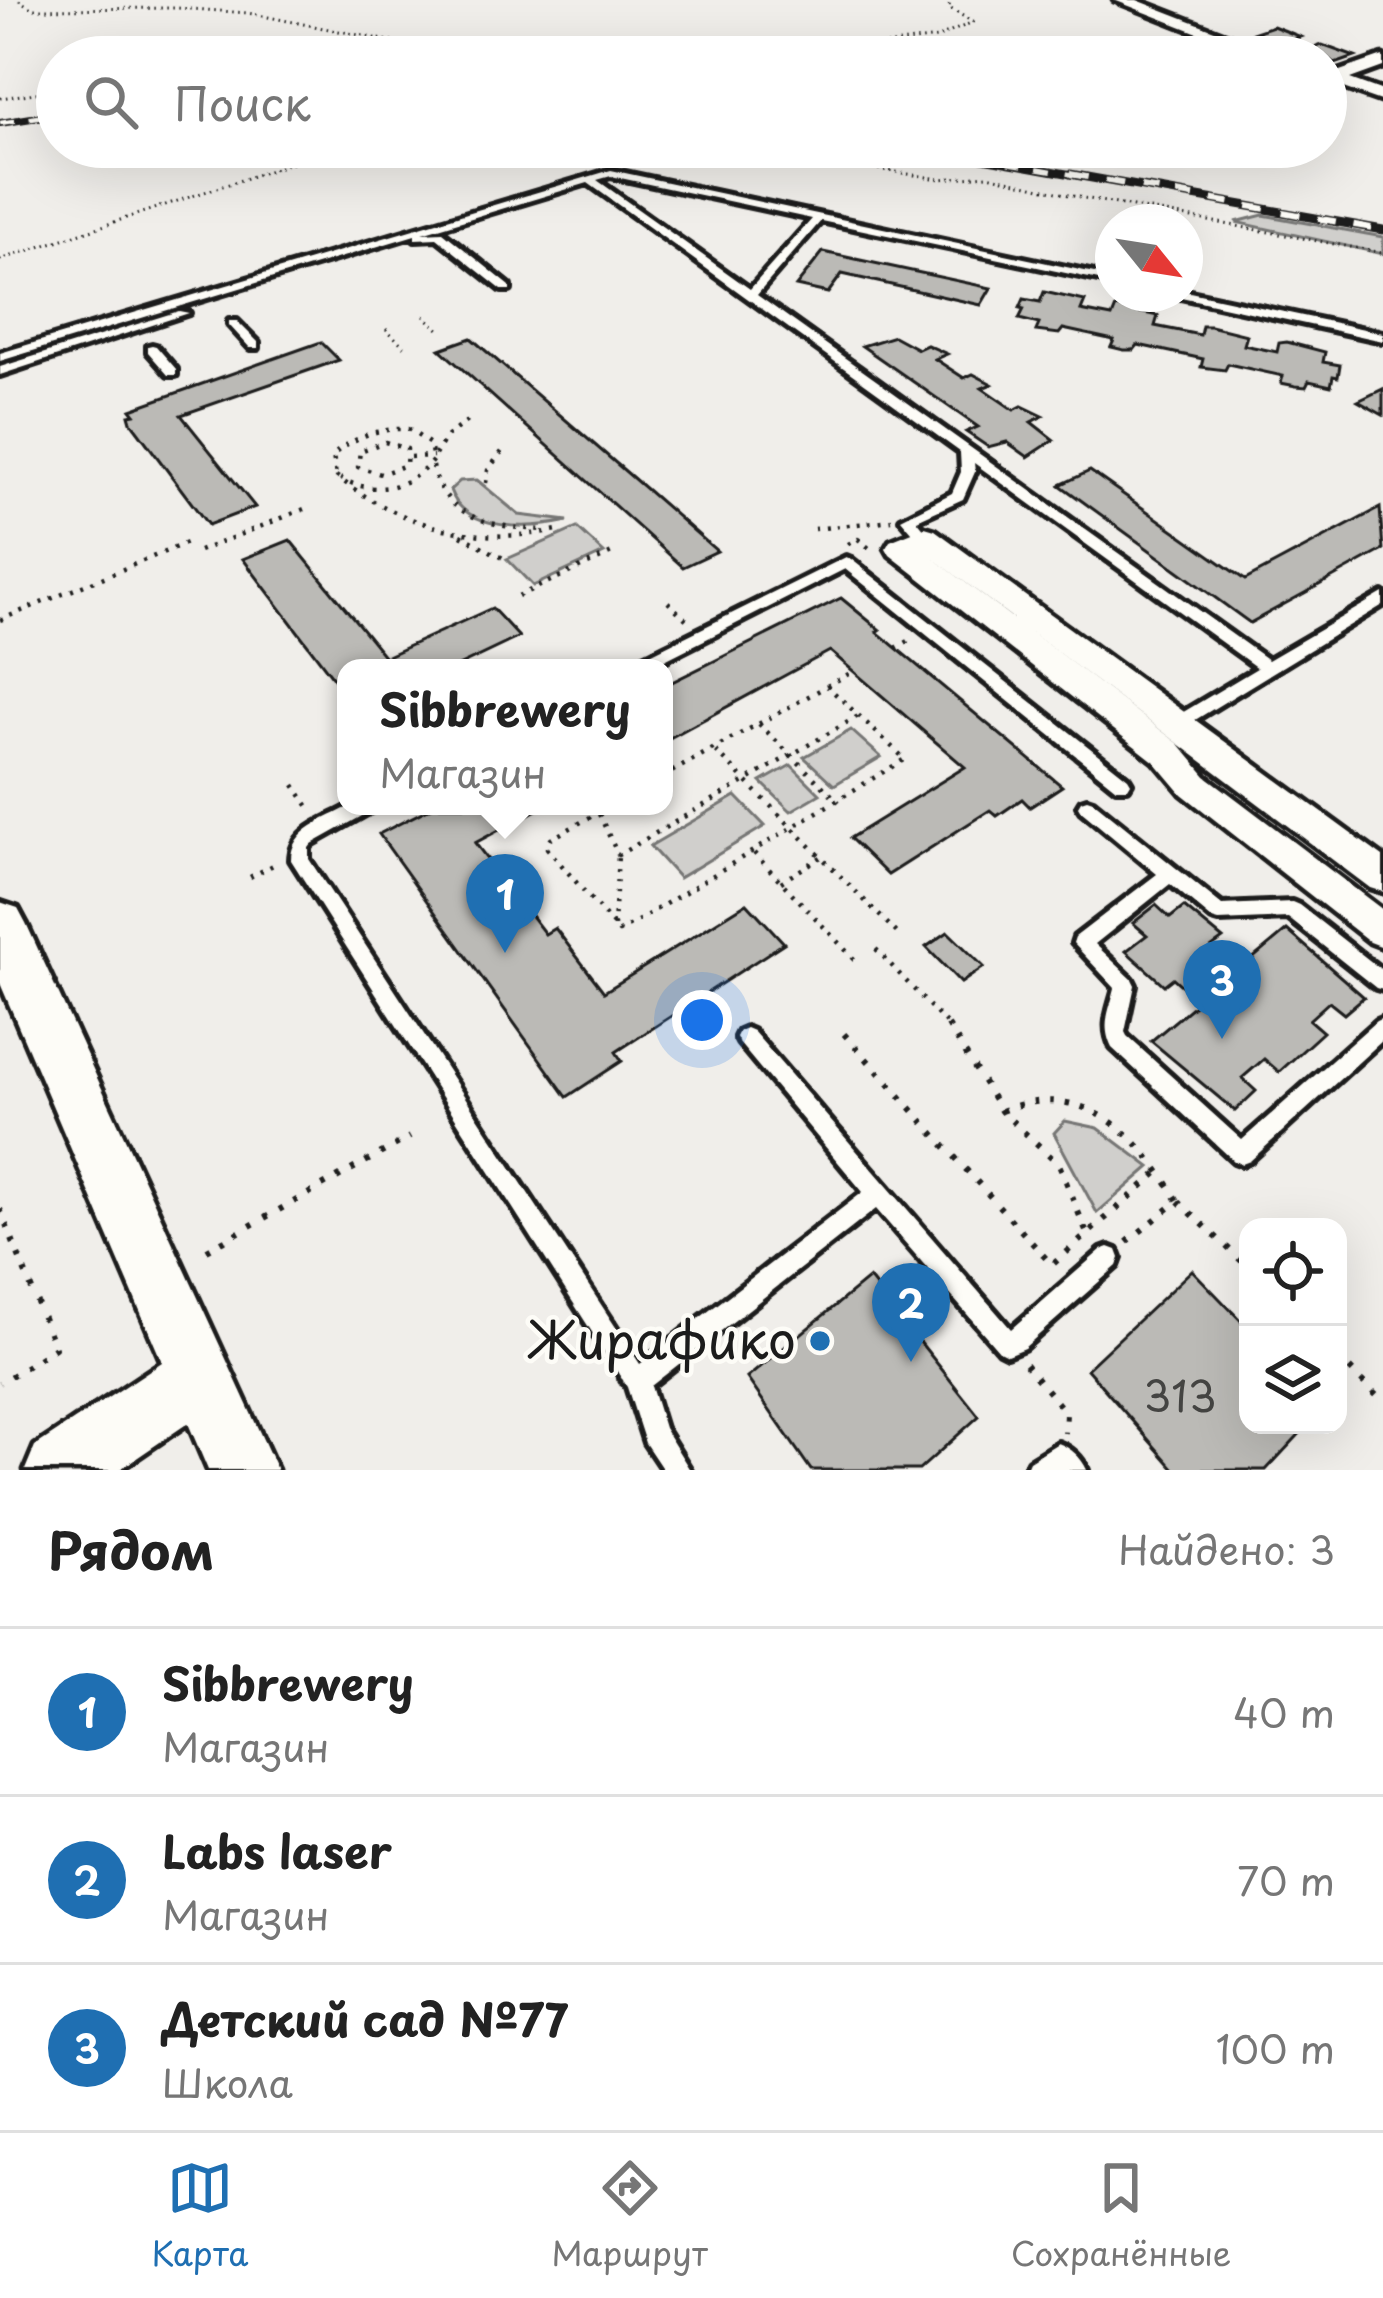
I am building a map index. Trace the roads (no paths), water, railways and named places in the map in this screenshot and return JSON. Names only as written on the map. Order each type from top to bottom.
[{"type":"street","points":[[1122,0],[1219,36]]},
{"type":"street","points":[[1154,12],[1192,0]]},
{"type":"street","points":[[1347,72],[1383,61]]},
{"type":"street","points":[[1347,84],[1383,98]]},
{"type":"street","points":[[1380,870],[1176,724],[915,527],[900,548],[1167,753],[1194,785],[1383,931]]},
{"type":"street","points":[[0,923],[243,1470]]},
{"type":"street","points":[[59,1470],[201,1375]]},
{"type":"lane","points":[[0,357],[611,173],[1095,276]]},
{"type":"lane","points":[[589,179],[1268,668]]},
{"type":"lane","points":[[751,296],[819,217]]},
{"type":"lane","points":[[0,371],[432,233],[506,287]]},
{"type":"lane","points":[[1203,299],[1383,337]]},
{"type":"lane","points":[[233,322],[254,345]]},
{"type":"lane","points":[[152,349],[172,373]]},
{"type":"lane","points":[[915,527],[958,496],[968,472],[966,451]]},
{"type":"lane","points":[[654,659],[846,562],[1122,782]]},
{"type":"lane","points":[[1176,724],[1383,598]]},
{"type":"lane","points":[[1087,806],[1219,913],[1292,910],[1383,982]]},
{"type":"lane","points":[[349,815],[307,838],[300,846],[300,860],[637,1381],[654,1434],[677,1470]]},
{"type":"lane","points":[[1170,874],[1082,943],[1125,985],[1115,1032],[1119,1042],[1235,1150],[1247,1152],[1383,1027]]},
{"type":"lane","points":[[746,1037],[1007,1343],[1109,1258]]},
{"type":"lane","points":[[637,1381],[878,1194]]},
{"type":"railway","points":[[0,123],[36,117]]},
{"type":"railway","points":[[1036,168],[1086,177]]},
{"type":"railway","points":[[1070,174],[1383,230]]},
{"type":"place","name":"Sibbrewery","points":[[505,953]]},
{"type":"place","name":"Детский сад №77","points":[[1222,1039]]},
{"type":"place","name":"Жирафико","points":[[820,1341]]},
{"type":"place","name":"Labs laser","points":[[911,1362]]}]
